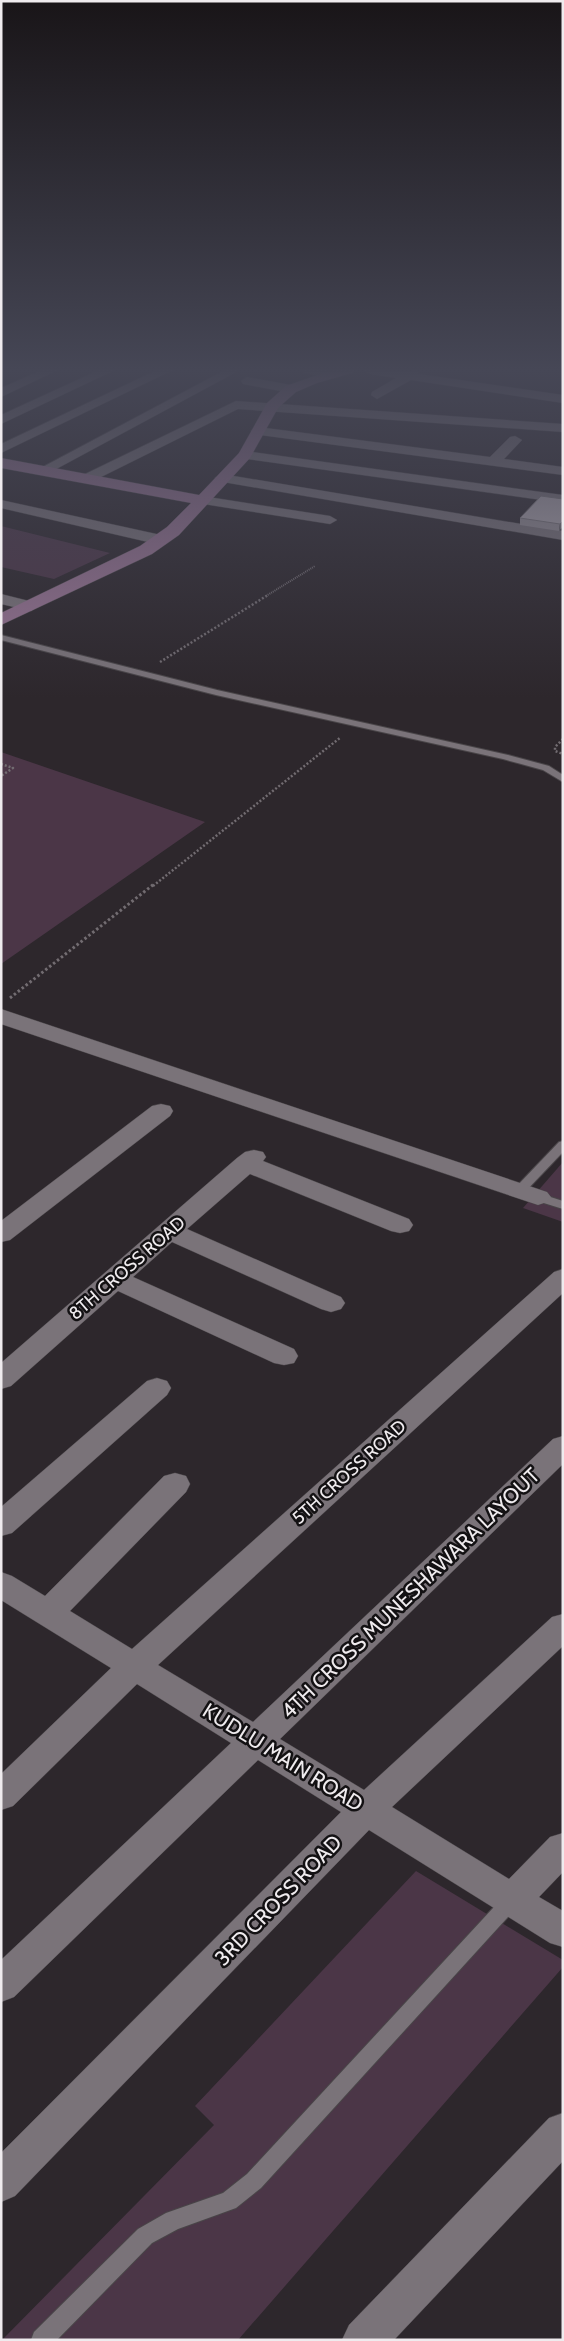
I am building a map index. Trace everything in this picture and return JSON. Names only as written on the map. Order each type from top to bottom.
[{"type":"street","points":[[87,479],[330,520]]},
{"type":"street","points":[[1,620],[146,550],[173,531],[221,479]]},
{"type":"street","points":[[229,479],[563,536]]},
{"type":"street","points":[[419,479],[563,500]]},
{"type":"street","points":[[1,504],[161,540]]},
{"type":"street","points":[[1,598],[31,606]]},
{"type":"street","points":[[5,1007],[529,1194]]},
{"type":"street","points":[[1,1234],[161,1111]]},
{"type":"street","name":"8TH CROSS ROAD","points":[[1,1379],[250,1160],[400,1225]]},
{"type":"street","points":[[169,1232],[331,1303]]},
{"type":"street","name":"5TH CROSS ROAD","points":[[1,1796],[135,1666],[563,1278]]},
{"type":"street","points":[[114,1280],[284,1356]]},
{"type":"street","points":[[1,1524],[157,1388]]},
{"type":"street","name":"4TH CROSS MUNESHAWARA LAYOUT","points":[[1,1985],[563,1446]]},
{"type":"street","points":[[48,1613],[175,1484]]},
{"type":"street","name":"KUDLU MAIN ROAD","points":[[1,1584],[256,1740],[563,1932]]},
{"type":"street","name":"3RD CROSS ROAD","points":[[1,2182],[367,1809],[563,1626]]},
{"type":"street","points":[[512,1900],[563,1848]]},
{"type":"street","points":[[364,2340],[563,2132]]},
{"type":"lane","points":[[1,637],[141,673],[505,757],[546,768],[563,779]]},
{"type":"lane","points":[[563,1145],[529,1194],[563,1205]]},
{"type":"lane","points":[[42,2340],[145,2236],[173,2220],[229,2200],[254,2181],[512,1900]]},
{"type":"path","points":[[141,673],[315,566]]},
{"type":"path","points":[[5,1007],[358,724]]},
{"type":"path","points":[[563,739],[555,747],[555,751],[563,754]]},
{"type":"path","points":[[1,764],[12,768],[1,776]]},
{"type":"shaded area","points":[[1,526],[110,553],[54,579],[1,567]]},
{"type":"shaded area","points":[[1,752],[205,822],[1,964]]},
{"type":"shaded area","points":[[563,1162],[563,1222],[523,1208]]},
{"type":"shaded area","points":[[416,1871],[563,1960],[563,1967],[238,2340],[2,2340],[214,2125],[195,2106]]},
{"type":"building","points":[[541,496],[563,499],[563,521],[560,524],[520,518]]}]
